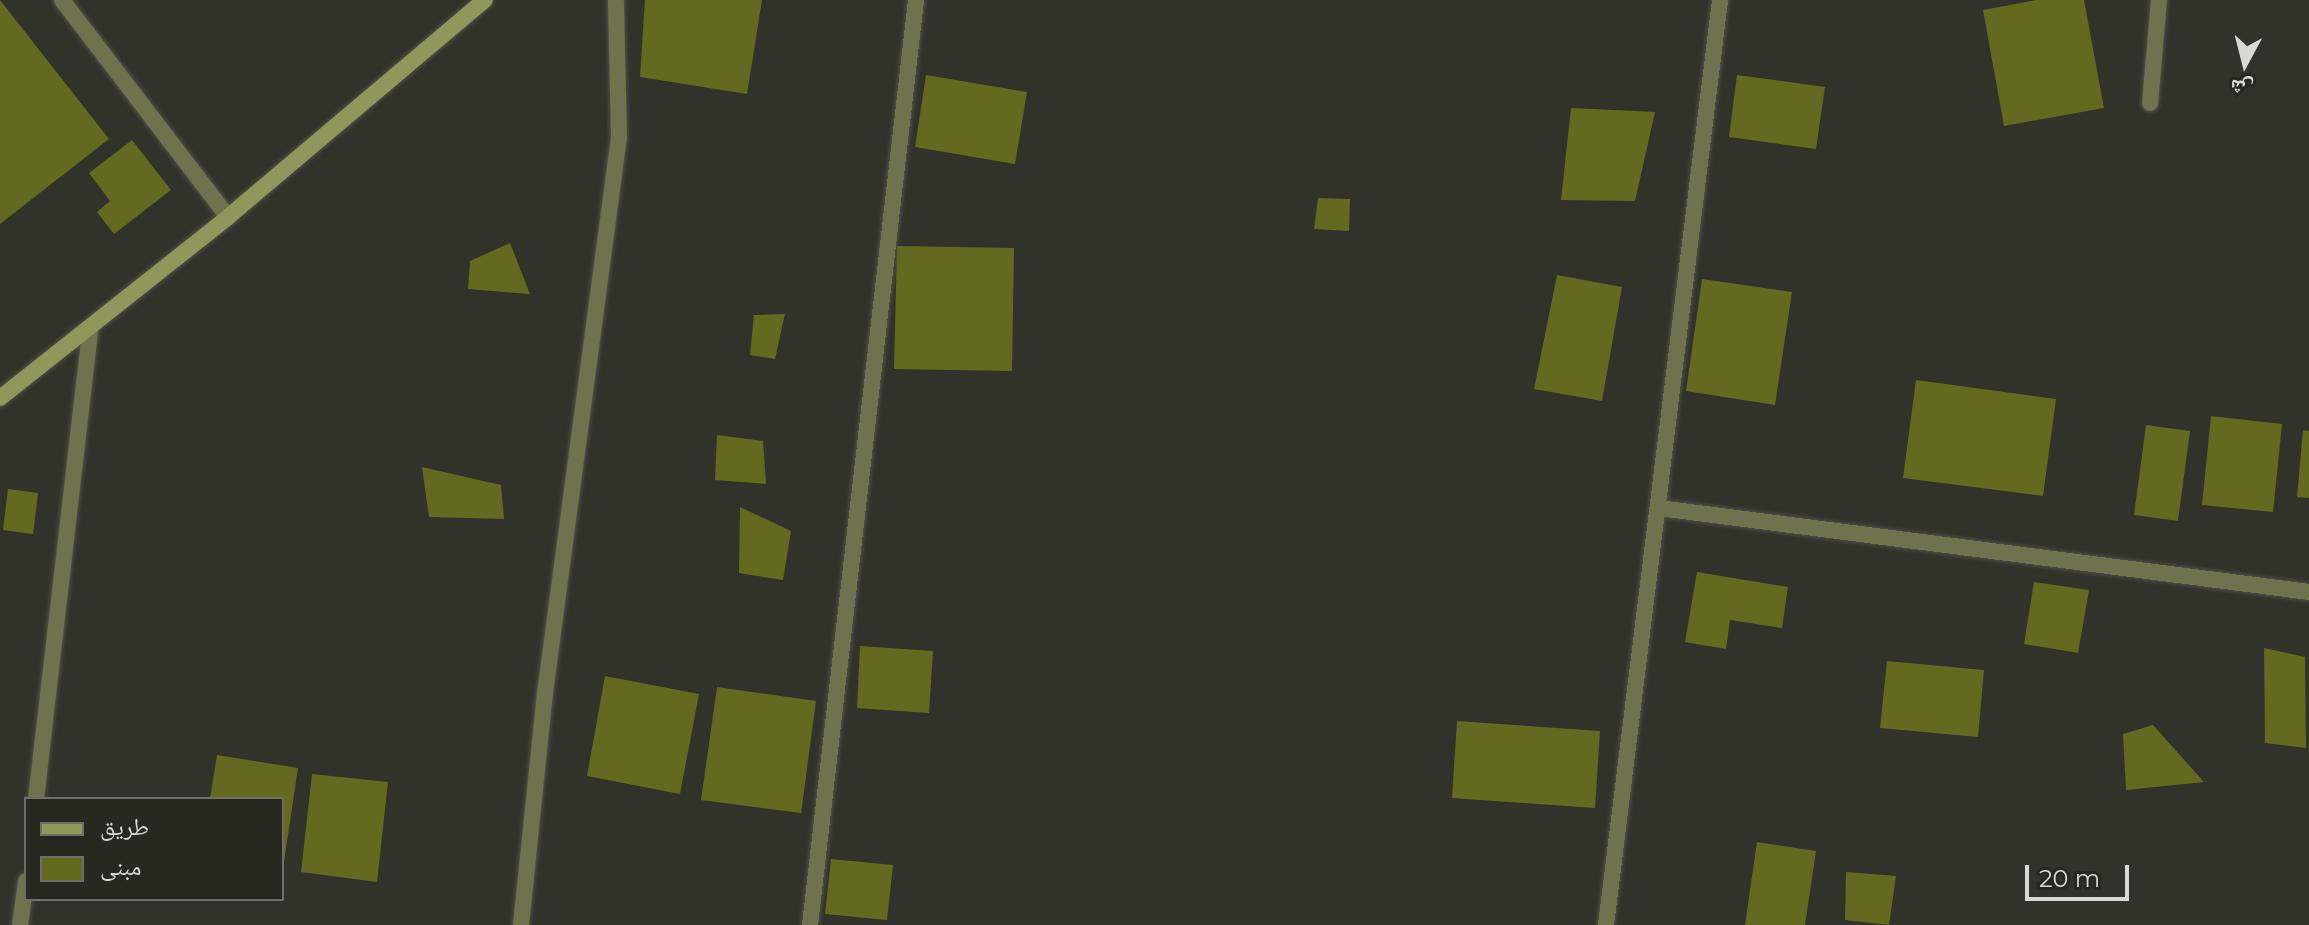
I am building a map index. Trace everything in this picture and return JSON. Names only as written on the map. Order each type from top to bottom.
[{"type":"main road","points":[[0,398],[228,217],[485,0]]},
{"type":"street","points":[[62,0],[228,217]]},
{"type":"street","points":[[521,925],[545,693],[619,137],[616,0]]},
{"type":"street","points":[[810,925],[916,0]]},
{"type":"street","points":[[1606,925],[1720,0]]},
{"type":"street","points":[[2150,103],[2159,0]]},
{"type":"street","points":[[36,797],[91,327]]},
{"type":"street","points":[[1659,508],[2309,592]]},
{"type":"street","points":[[20,925],[24,896]]},
{"type":"building","points":[[0,0],[109,139],[0,224]]},
{"type":"building","points":[[645,0],[762,0],[747,94],[640,77]]},
{"type":"building","points":[[2037,0],[2084,0],[2104,108],[2004,126],[1983,10]]},
{"type":"building","points":[[926,75],[1027,92],[1015,164],[915,147]]},
{"type":"building","points":[[1737,75],[1825,87],[1816,149],[1729,137]]},
{"type":"building","points":[[1571,108],[1655,112],[1635,201],[1561,200]]},
{"type":"building","points":[[132,140],[171,190],[114,234],[97,212],[110,201],[89,173]]},
{"type":"building","points":[[1318,198],[1350,199],[1349,231],[1314,229]]},
{"type":"building","points":[[510,243],[530,294],[468,289],[470,261]]},
{"type":"building","points":[[897,246],[1014,248],[1012,371],[894,369]]},
{"type":"building","points":[[1557,275],[1622,287],[1602,401],[1534,389]]},
{"type":"building","points":[[1702,279],[1792,292],[1775,405],[1686,391]]},
{"type":"building","points":[[785,314],[775,359],[750,355],[754,315]]},
{"type":"building","points":[[1916,380],[2056,399],[2043,496],[1903,478]]},
{"type":"building","points":[[2211,416],[2282,424],[2273,512],[2202,505]]},
{"type":"building","points":[[2146,425],[2190,431],[2178,521],[2134,515]]},
{"type":"building","points":[[2303,430],[2309,431],[2309,498],[2297,497]]},
{"type":"building","points":[[717,435],[763,441],[766,484],[715,480]]},
{"type":"building","points":[[422,467],[501,485],[504,519],[429,517]]},
{"type":"building","points":[[8,489],[38,493],[33,534],[3,530]]},
{"type":"building","points":[[740,507],[791,531],[783,580],[739,573]]},
{"type":"building","points":[[1697,572],[1788,587],[1782,628],[1730,620],[1726,649],[1685,642]]},
{"type":"building","points":[[2034,582],[2089,590],[2078,653],[2024,644]]},
{"type":"building","points":[[860,646],[933,651],[929,713],[857,708]]},
{"type":"building","points":[[2264,648],[2305,657],[2306,748],[2265,743]]},
{"type":"building","points":[[1887,661],[1984,670],[1978,737],[1880,728]]},
{"type":"building","points":[[605,676],[699,694],[680,794],[587,776]]},
{"type":"building","points":[[717,687],[816,701],[801,813],[701,800]]},
{"type":"building","points":[[1457,721],[1600,731],[1595,808],[1452,798]]},
{"type":"building","points":[[2153,725],[2204,782],[2126,790],[2123,734]]},
{"type":"building","points":[[217,755],[298,768],[284,862],[284,797],[210,797]]},
{"type":"building","points":[[312,774],[388,782],[377,882],[301,872]]},
{"type":"building","points":[[1757,842],[1816,851],[1805,925],[1745,925]]},
{"type":"building","points":[[831,859],[893,865],[887,920],[825,914]]},
{"type":"building","points":[[1846,872],[1896,876],[1889,925],[1845,920]]}]
